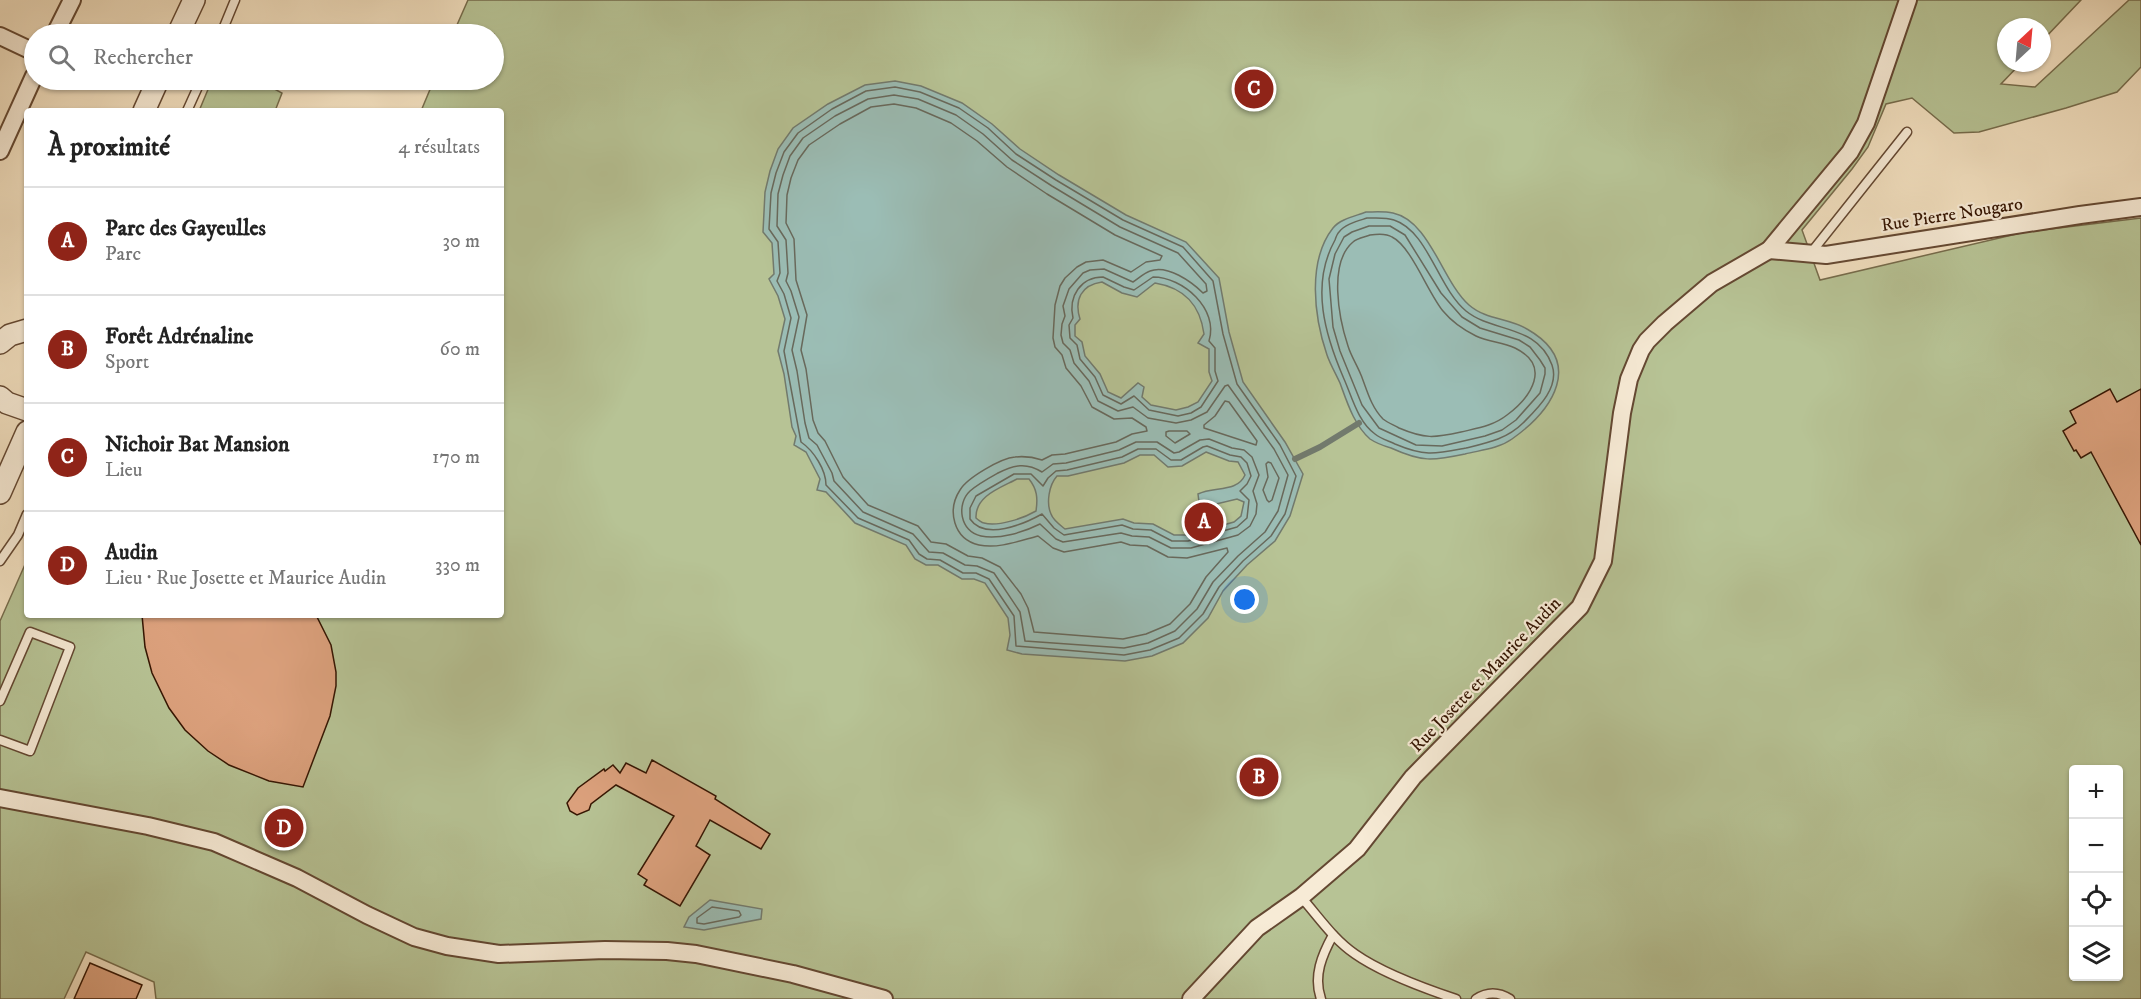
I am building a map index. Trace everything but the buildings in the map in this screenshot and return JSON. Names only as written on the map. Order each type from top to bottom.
[{"type":"street","points":[[61,24],[72,0]]},
{"type":"street","points":[[183,24],[194,0]]},
{"type":"street","name":"Rue Josette et Maurice Audin","points":[[1191,999],[1257,928],[1301,897],[1357,849],[1413,777],[1580,607],[1603,561],[1622,413],[1629,379],[1641,350],[1665,322],[1712,283],[1769,250],[1850,152],[1866,123],[1908,0]]},
{"type":"street","points":[[0,36],[24,47]]},
{"type":"street","points":[[1,148],[28,90]]},
{"type":"street","points":[[145,108],[153,90]]},
{"type":"street","name":"Rue Pierre Nougaro","points":[[1769,250],[1826,255],[2141,207]]},
{"type":"street","points":[[1,342],[18,331],[24,330]]},
{"type":"street","points":[[0,397],[7,404],[24,409]]},
{"type":"street","points":[[0,493],[24,439]]},
{"type":"street","points":[[0,798],[148,826],[214,842],[297,878],[414,937],[447,946],[499,954],[605,950],[696,954],[793,974],[884,999]]},
{"type":"lane","points":[[225,24],[236,0]]},
{"type":"lane","points":[[189,108],[197,90]]},
{"type":"lane","points":[[1810,254],[1908,132]]},
{"type":"lane","points":[[0,561],[18,535],[24,521]]},
{"type":"lane","points":[[0,702],[30,632],[70,647],[30,752],[0,740]]},
{"type":"lane","points":[[1301,897],[1333,935],[1355,954],[1392,974],[1455,999]]},
{"type":"lane","points":[[1321,999],[1317,974],[1322,955],[1333,935]]},
{"type":"lane","points":[[1476,999],[1482,995],[1496,993],[1510,999]]},
{"type":"green space","points":[[468,0],[2081,0],[2051,32],[2051,18],[1997,18],[1997,72],[2012,72],[2001,84],[2035,87],[2129,0],[2141,0],[2141,67],[2117,92],[1979,132],[1954,133],[1912,98],[1886,104],[1868,147],[1802,230],[1820,280],[2025,232],[2141,218],[2141,999],[156,999],[154,982],[86,952],[64,999],[0,999],[0,621],[24,567],[24,618],[504,618],[504,108],[422,108],[430,90],[504,90],[504,24],[457,24]]},
{"type":"green space","points":[[208,90],[276,90],[282,93],[276,108],[200,108]]},
{"type":"water","points":[[895,81],[921,86],[962,103],[992,124],[1020,149],[1059,175],[1126,215],[1186,242],[1219,278],[1229,332],[1243,382],[1285,442],[1303,474],[1290,516],[1275,541],[1247,565],[1223,591],[1208,618],[1183,643],[1152,656],[1125,661],[1022,654],[1007,650],[1010,635],[1008,618],[985,583],[974,579],[962,579],[938,565],[926,565],[915,559],[906,545],[855,523],[826,492],[817,490],[820,479],[806,452],[794,445],[796,436],[792,427],[778,351],[785,319],[778,296],[769,279],[774,274],[772,243],[763,232],[765,192],[778,149],[793,128],[828,104],[865,85]],"holes":[[[1102,282],[1122,293],[1137,297],[1155,283],[1166,285],[1183,294],[1195,306],[1204,334],[1198,343],[1209,349],[1209,372],[1212,381],[1198,402],[1176,410],[1151,405],[1142,397],[1144,387],[1138,383],[1121,398],[1108,392],[1100,374],[1085,356],[1082,342],[1075,336],[1075,325],[1080,319],[1078,306],[1081,294],[1089,286]],[[1206,452],[1238,462],[1245,475],[1241,481],[1231,487],[1198,494],[1199,502],[1212,505],[1237,499],[1244,502],[1241,516],[1234,522],[1187,535],[1174,535],[1153,524],[1134,523],[1123,519],[1065,529],[1051,514],[1049,494],[1057,476],[1068,476],[1124,463],[1140,455],[1154,455],[1168,467],[1182,466]],[[1017,479],[1029,479],[1036,494],[1036,511],[1003,523],[983,523],[976,518],[977,510],[984,498],[996,489]]]},
{"type":"water","points":[[1366,212],[1390,212],[1406,218],[1426,239],[1451,282],[1469,305],[1483,314],[1527,329],[1545,342],[1555,356],[1559,371],[1557,386],[1550,400],[1540,414],[1512,439],[1489,449],[1427,459],[1411,456],[1377,443],[1370,439],[1360,427],[1322,340],[1315,290],[1319,256],[1333,228],[1344,220]]},
{"type":"water","points":[[710,900],[762,909],[761,919],[704,930],[684,927],[689,917]]},
{"type":"waterway","points":[[1295,459],[1359,423]]},
{"type":"place","name":"Nichoir Bat Mansion","points":[[1254,89]]},
{"type":"place","name":"Parc des Gayeulles","points":[[1204,522]]},
{"type":"place","name":"Forêt Adrénaline","points":[[1259,777]]},
{"type":"place","name":"Audin","points":[[284,828]]}]
